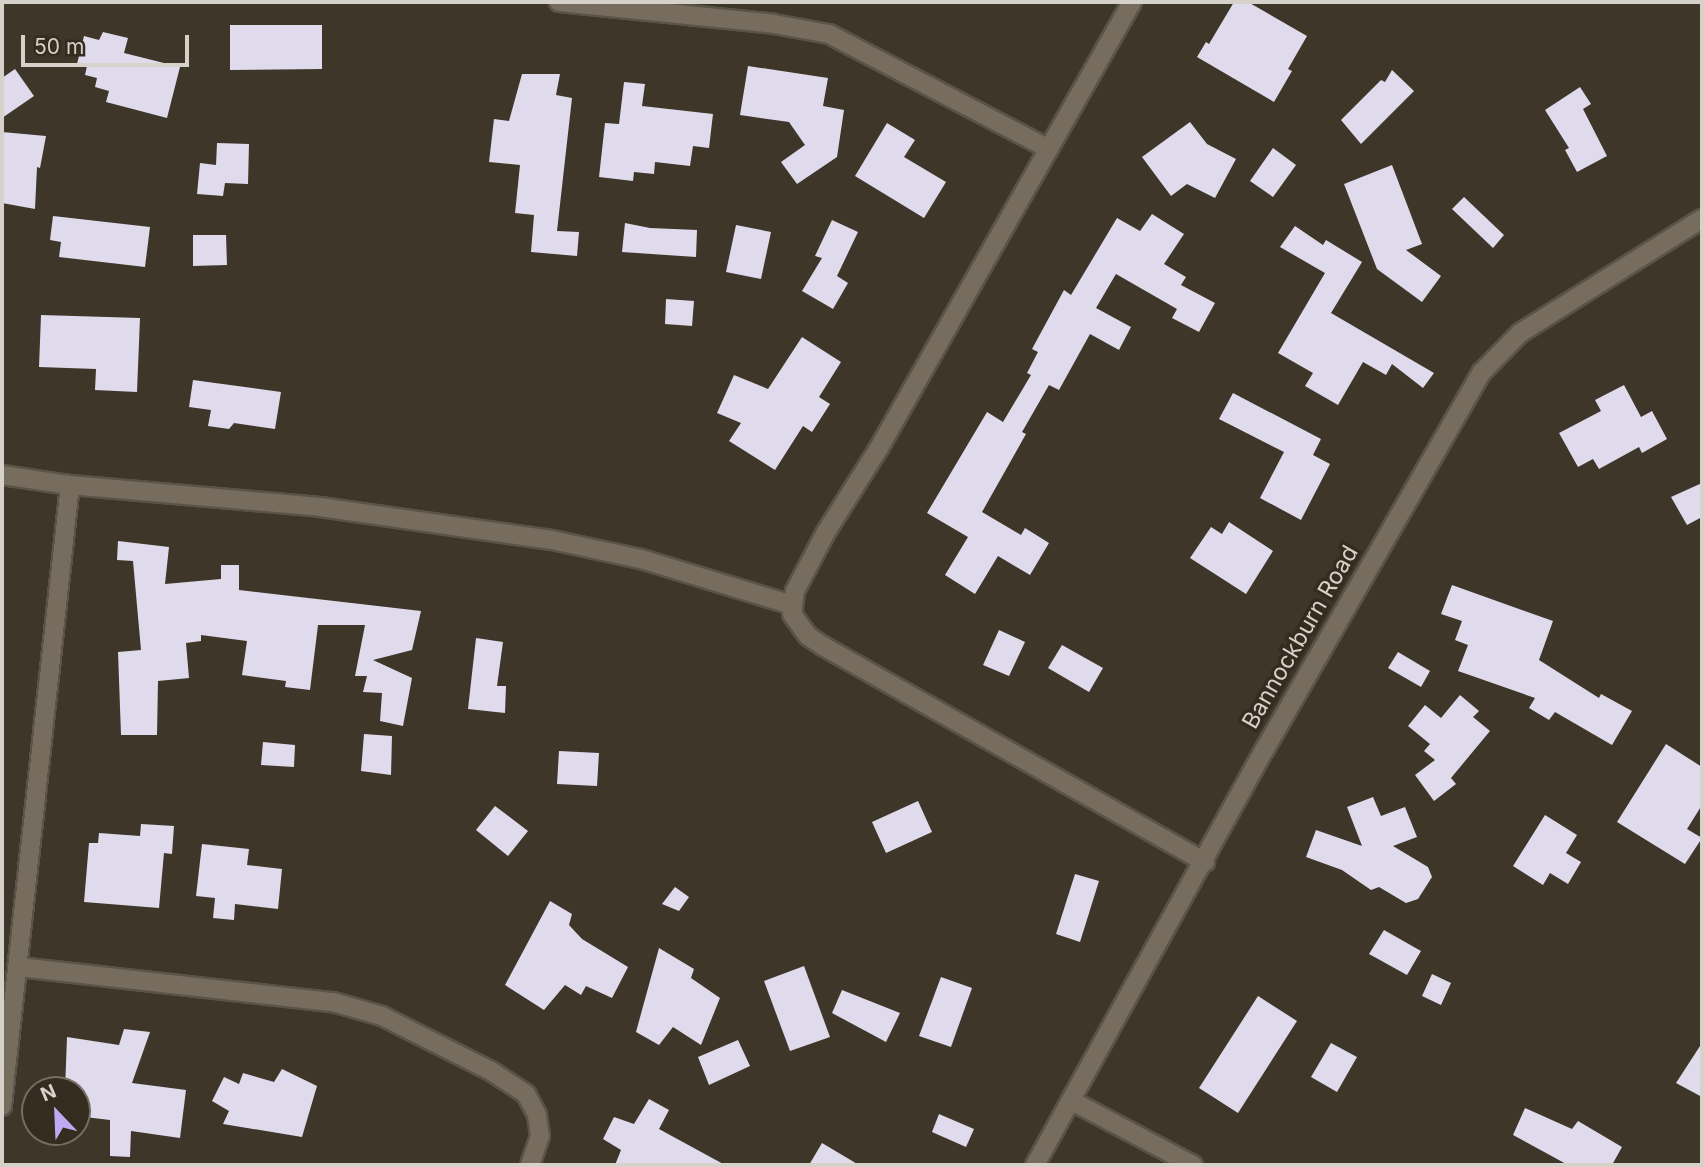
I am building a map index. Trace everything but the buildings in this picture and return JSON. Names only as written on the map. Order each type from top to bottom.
[{"type":"street","points":[[559,2],[774,24],[829,34],[1049,149]]},
{"type":"street","points":[[1132,2],[879,448],[827,531],[795,591],[792,614],[799,626],[823,646],[1205,862]]},
{"type":"street","name":"Bannockburn Road","points":[[1035,1165],[1279,725],[1482,372],[1508,342],[1520,333],[1702,219]]},
{"type":"street","points":[[2,475],[70,485],[320,506],[552,540],[641,559],[792,605]]},
{"type":"street","points":[[2,1105],[70,485]]},
{"type":"street","points":[[19,967],[333,1002],[382,1016],[491,1071],[526,1094],[537,1115],[540,1136],[530,1165]]},
{"type":"street","points":[[1072,1101],[1193,1165]]}]
